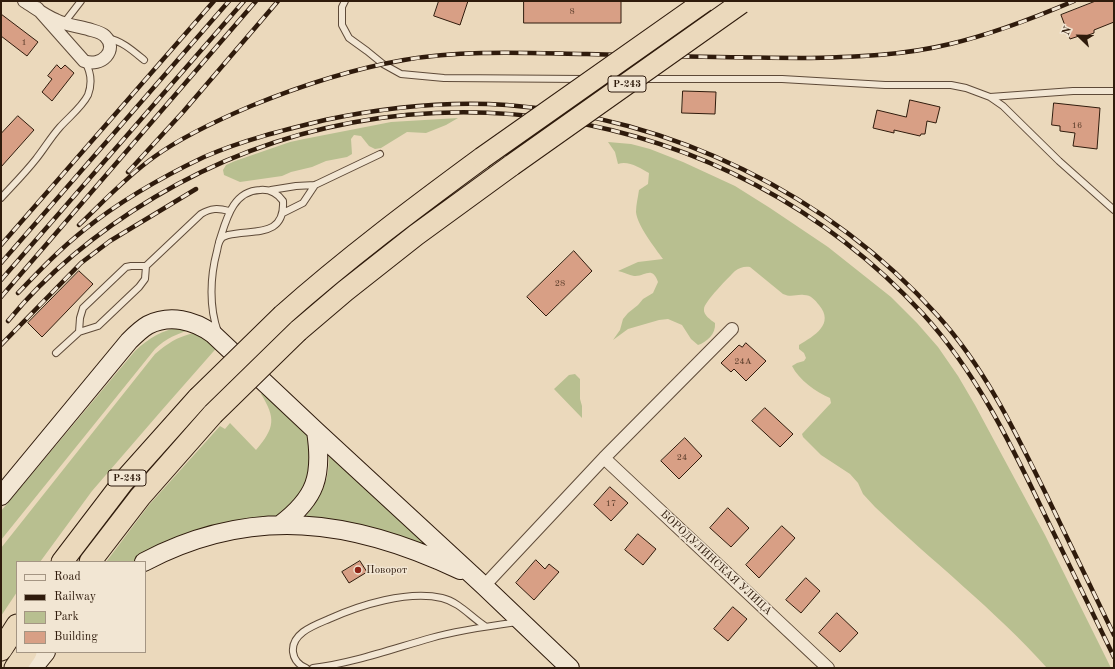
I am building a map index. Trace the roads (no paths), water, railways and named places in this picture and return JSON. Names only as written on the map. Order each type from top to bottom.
[{"type":"highway","name":"Р-243","points":[[63,561],[123,482],[198,398],[283,315],[357,252],[482,158],[705,1]]},
{"type":"highway","name":"Р-243","points":[[91,561],[140,497],[213,414],[298,331],[416,234],[743,2]]},
{"type":"highway","points":[[1,650],[16,628]]},
{"type":"highway","points":[[15,668],[25,653]]},
{"type":"main road","points":[[1,496],[120,351],[139,331],[158,322],[169,320],[188,321],[205,328],[221,341],[570,668]]},
{"type":"main road","points":[[280,525],[294,515],[303,506],[314,488],[319,457],[316,431]]},
{"type":"main road","points":[[146,561],[200,538],[244,528],[302,525],[346,530],[368,535],[411,549],[479,582]]},
{"type":"main road","points":[[33,668],[45,653]]},
{"type":"street","points":[[24,1],[37,8],[49,17],[64,23],[104,34],[107,38],[109,48],[105,58],[100,62],[95,63],[84,61],[37,8]]},
{"type":"street","points":[[479,582],[732,329]]},
{"type":"street","name":"БОРОДУЛИНСКАЯ УЛИЦА","points":[[604,458],[828,668]]},
{"type":"lane","points":[[64,23],[81,1]]},
{"type":"lane","points":[[345,1],[342,7],[342,24],[349,38],[367,50],[383,64],[401,74],[452,78],[607,79]]},
{"type":"lane","points":[[107,38],[117,40],[144,60]]},
{"type":"lane","points":[[1,198],[36,160],[59,129],[85,100],[90,87],[90,78],[88,68],[84,61]]},
{"type":"lane","points":[[623,79],[782,79],[885,84],[951,85],[966,88],[990,97],[1002,106],[1058,161],[1114,210]]},
{"type":"lane","points":[[990,97],[1074,91],[1114,91]]},
{"type":"lane","points":[[221,341],[216,326],[212,288],[214,263],[229,211],[238,200],[256,190],[271,190],[315,185],[380,154]]},
{"type":"lane","points":[[283,213],[302,203],[315,185]]},
{"type":"lane","points":[[219,242],[223,237],[228,235],[269,229],[278,223],[283,213],[283,201],[271,190]]},
{"type":"lane","points":[[56,353],[79,332],[98,326],[139,287],[144,279],[146,266],[201,214],[208,209],[215,208],[229,211]]},
{"type":"lane","points":[[79,332],[81,313],[87,304],[126,267],[146,266]]},
{"type":"lane","points":[[306,668],[298,663],[293,652],[294,644],[300,635],[314,625],[341,613],[380,601],[406,597],[431,596],[440,598],[454,603],[485,626]]},
{"type":"lane","points":[[313,668],[358,658],[447,634],[485,626],[522,622]]},
{"type":"railway","points":[[1,245],[214,1]]},
{"type":"railway","points":[[1,263],[229,1]]},
{"type":"railway","points":[[1,280],[244,1]]},
{"type":"railway","points":[[1,297],[256,1]]},
{"type":"railway","points":[[128,172],[183,112],[278,1]]},
{"type":"railway","points":[[79,225],[134,173],[165,149],[189,135],[239,111],[288,92],[365,68],[404,60],[471,53],[783,58],[829,58],[881,55],[916,51],[966,40],[1013,25],[1074,1]]},
{"type":"railway","points":[[18,293],[75,237],[112,209],[142,190],[204,157],[249,140],[325,120],[369,112],[415,106],[462,104],[507,105],[568,113],[628,126],[686,145],[743,169],[797,199],[847,233],[895,272],[938,316],[970,356],[997,399],[1044,490],[1114,635]]},
{"type":"railway","points":[[8,321],[58,268],[115,223],[155,197],[251,151],[353,122],[456,112],[559,120],[660,144],[756,185],[844,242],[923,314],[959,359],[990,407],[1004,432],[1114,657]]},
{"type":"railway","points":[[1,345],[81,263],[110,241],[196,189]]},
{"type":"place","name":"Поворот","points":[[358,570]]}]
